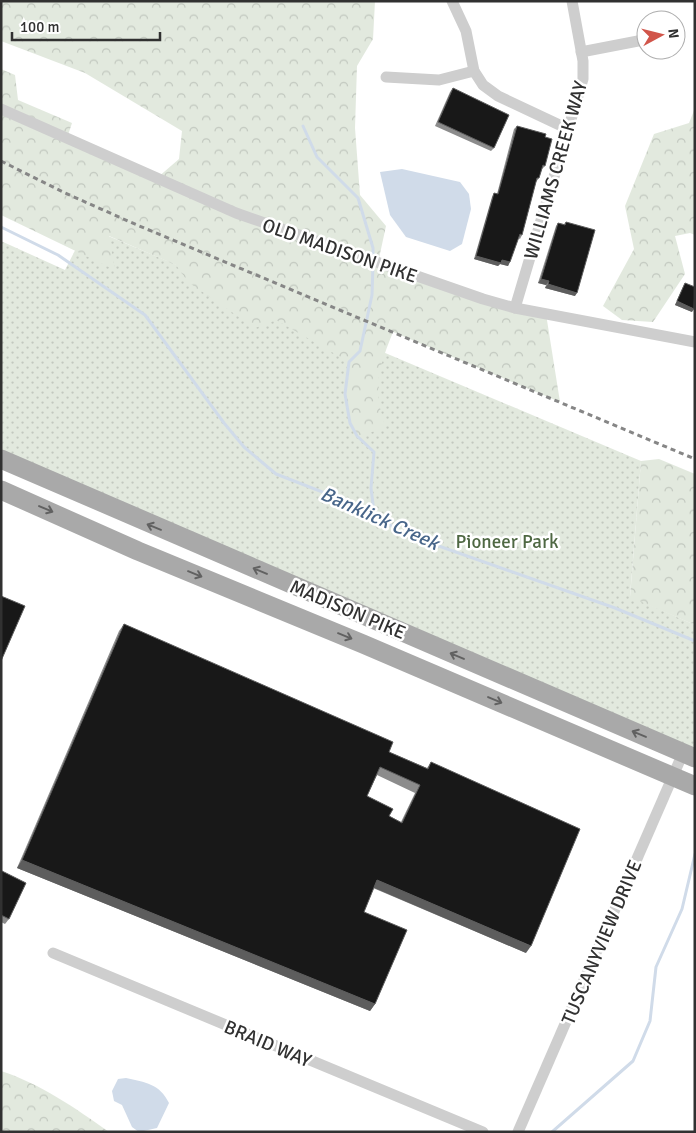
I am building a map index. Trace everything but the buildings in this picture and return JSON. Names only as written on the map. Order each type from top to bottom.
[{"type":"main road","name":"MADISON PIKE","points":[[1,459],[689,755]]},
{"type":"main road","name":"MADISON PIKE","points":[[1,490],[695,786]]},
{"type":"street","points":[[452,1],[466,31],[474,71],[483,85],[498,96],[568,129]]},
{"type":"street","name":"WILLIAMS CREEK WAY","points":[[515,308],[583,79],[581,52],[572,1]]},
{"type":"street","points":[[581,52],[636,41]]},
{"type":"street","points":[[386,78],[439,80],[474,71]]},
{"type":"street","name":"OLD MADISON PIKE","points":[[1,109],[236,213],[419,278],[515,308],[695,342]]},
{"type":"street","name":"TUSCANYVIEW DRIVE","points":[[518,1132],[672,776],[689,755]]},
{"type":"street","name":"BRAID WAY","points":[[52,953],[483,1132]]},
{"type":"green space","points":[[1,1],[375,1],[373,39],[357,66],[355,128],[360,195],[386,226],[378,263],[546,314],[560,402],[393,332],[384,357],[378,391],[386,428],[357,436],[349,418],[347,400],[349,362],[276,320],[255,328],[188,282],[176,265],[109,236],[115,270],[1,215],[1,69],[15,75],[18,100],[72,123],[67,138],[157,178],[179,159],[182,131],[85,73],[1,41]]},
{"type":"green space","points":[[695,108],[695,235],[690,233],[675,236],[685,274],[653,322],[622,320],[603,306],[634,249],[625,206],[654,134],[689,123]]},
{"type":"green space","name":"Pioneer Park","points":[[87,227],[641,461],[630,596],[695,625],[695,758],[1,459],[1,241],[65,270]]},
{"type":"green space","points":[[659,459],[695,474],[695,625],[630,597],[641,461]]},
{"type":"green space","points":[[1,1071],[44,1090],[109,1132],[1,1132]]},
{"type":"water","points":[[402,169],[460,182],[469,194],[471,209],[462,244],[450,251],[406,237],[390,215],[380,172]]},
{"type":"water","points":[[126,1078],[151,1085],[161,1092],[169,1103],[157,1128],[139,1132],[132,1127],[122,1105],[114,1101],[112,1091],[118,1079]]},
{"type":"waterway","points":[[303,126],[317,157],[358,198],[373,248],[373,258]]},
{"type":"waterway","name":"Banklick Creek","points":[[1,227],[58,255],[145,315],[224,423],[244,447],[276,474],[374,512],[399,532],[615,608],[695,641]]},
{"type":"waterway","points":[[373,264],[372,295],[360,351],[349,362],[345,394],[350,423],[357,436],[374,452],[371,488],[374,512]]},
{"type":"waterway","points":[[552,1132],[633,1061],[650,1021],[656,967],[682,909],[695,854]]},
{"type":"railway","points":[[1,161],[65,193],[137,225],[695,459]]}]
